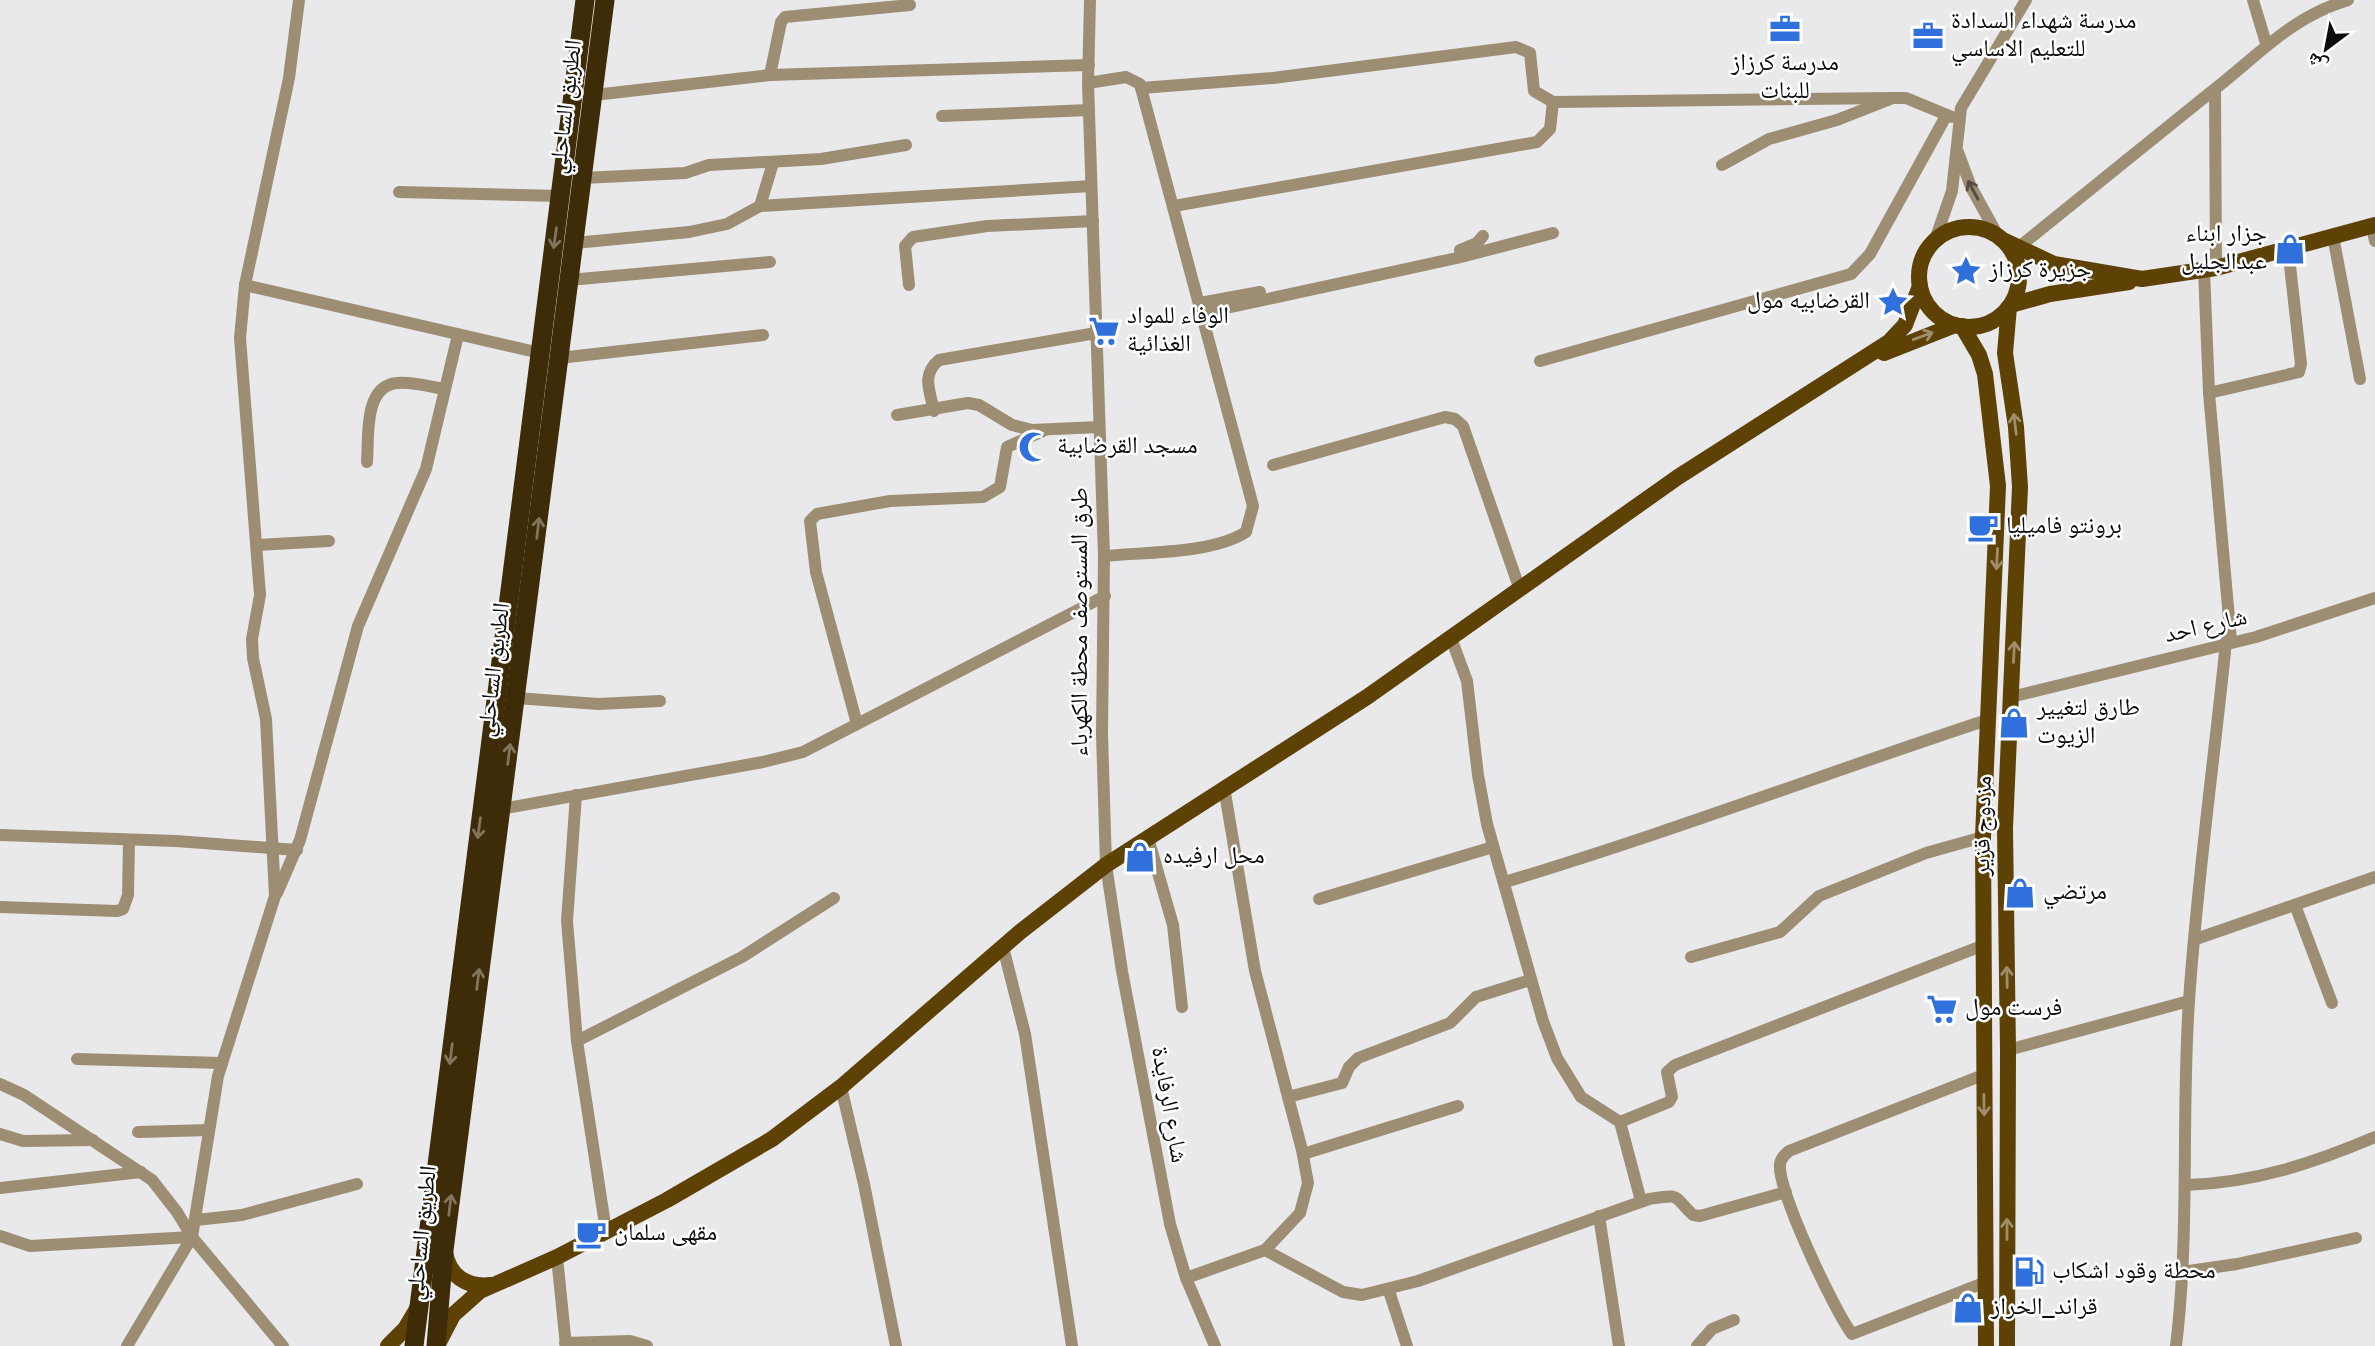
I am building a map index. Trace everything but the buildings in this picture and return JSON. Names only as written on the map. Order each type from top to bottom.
[{"type":"highway","name":"الطريق الساحلي","points":[[437,1346],[444,1250],[516,698],[550,356],[561,195],[584,0]]},
{"type":"highway","name":"الطريق الساحلي","points":[[414,1346],[550,356],[569,280],[575,243],[606,0]]},
{"type":"main road","points":[[437,1346],[453,1315],[470,1298],[491,1285],[606,1231],[743,1157],[841,1087],[1003,947],[1106,866],[1224,787],[1367,697],[1678,477],[1847,370],[1901,331],[1920,286],[1923,257],[1935,240],[1961,227],[1980,228],[2054,264],[2075,270],[2142,279]]},
{"type":"main road","points":[[1847,370],[1959,325],[1993,321],[2010,306],[2050,294],[2210,269],[2333,236],[2374,230]]},
{"type":"main road","points":[[2007,241],[2017,261],[2019,272],[2019,283],[2010,306]]},
{"type":"main road","points":[[1920,286],[1935,313],[1959,325]]},
{"type":"main road","name":"مزدوج قزير","points":[[2007,1346],[2008,1050],[2005,828],[2020,487],[2016,427],[2005,353],[2010,306]]},
{"type":"main road","name":"مزدوج قزير","points":[[1959,325],[1979,355],[1985,374],[1991,405],[1998,486],[1983,836],[1986,1346]]},
{"type":"main road","points":[[1986,752],[2007,752]]},
{"type":"main road","points":[[444,1250],[451,1271],[462,1281],[476,1286],[491,1285]]},
{"type":"main road","points":[[388,1346],[405,1329],[419,1305]]},
{"type":"street","points":[[275,896],[275,846],[266,719],[253,658],[252,639],[260,595],[252,458],[240,338],[246,285],[289,78],[299,0]]},
{"type":"street","name":"طرق المستوصف محطة الكهرباء","points":[[1090,0],[1088,83],[1105,596],[1102,734],[1106,866]]},
{"type":"street","points":[[1540,361],[1851,274],[1870,254],[2026,0]]},
{"type":"street","points":[[2253,0],[2266,43]]},
{"type":"street","points":[[1952,117],[1963,169],[2007,241],[2216,89],[2266,43],[2292,25],[2348,0]]},
{"type":"street","points":[[770,75],[781,22],[785,17],[910,5]]},
{"type":"street","points":[[1141,88],[1273,78],[1516,47],[1530,53],[1534,91],[1553,102],[1906,97],[1952,117]]},
{"type":"street","points":[[594,95],[770,75],[1089,65]]},
{"type":"street","points":[[1088,83],[1126,77],[1134,79],[1141,88],[1253,506],[1251,523],[1246,532],[1223,541],[1104,555]]},
{"type":"street","points":[[2176,1346],[2186,1185],[2189,1001],[2210,774],[2228,642],[2209,393],[2216,89]]},
{"type":"street","points":[[1722,165],[1769,139],[1837,120],[1893,98]]},
{"type":"street","points":[[1174,206],[1537,142],[1550,129],[1553,102]]},
{"type":"street","points":[[942,116],[1089,110]]},
{"type":"street","points":[[1935,240],[1952,191],[1956,142]]},
{"type":"street","points":[[583,178],[685,173],[709,166],[821,159],[906,145]]},
{"type":"street","points":[[760,206],[773,163]]},
{"type":"street","points":[[575,243],[689,232],[727,224],[760,206],[1091,187]]},
{"type":"street","points":[[399,192],[561,195]]},
{"type":"street","points":[[909,285],[905,246],[913,237],[988,226],[1093,220]]},
{"type":"street","points":[[1202,308],[1457,258],[1553,233]]},
{"type":"street","points":[[1202,308],[1445,254],[1471,246],[1483,236]]},
{"type":"street","points":[[2333,236],[2360,379]]},
{"type":"street","points":[[2209,393],[2299,372],[2301,364],[2288,248]]},
{"type":"street","points":[[569,280],[770,261]]},
{"type":"street","points":[[246,285],[550,356],[763,335]]},
{"type":"street","points":[[934,411],[926,377],[930,368],[939,360],[1096,333]]},
{"type":"street","points":[[127,1346],[192,1237],[222,1062],[275,896],[297,850],[358,626],[382,566],[417,494],[458,335]]},
{"type":"street","points":[[367,462],[372,401],[384,388],[396,383],[445,389]]},
{"type":"street","points":[[897,415],[934,411],[968,403],[979,405],[1012,425],[1042,431],[1100,427]]},
{"type":"street","points":[[1273,465],[1446,417],[1455,419],[1464,426],[1520,590]]},
{"type":"street","points":[[858,724],[816,572],[810,521],[817,514],[890,502],[984,497],[1000,487],[1007,447],[1042,431]]},
{"type":"street","points":[[257,545],[329,541]]},
{"type":"street","points":[[501,809],[785,757],[820,744],[1105,596]]},
{"type":"street","name":"شارع احد","points":[[2011,697],[2256,637],[2375,598]]},
{"type":"street","points":[[1451,639],[1467,681],[1478,775],[1493,847],[1505,882],[1530,980],[1557,1058],[1571,1082],[1593,1107],[1620,1122],[1641,1201]]},
{"type":"street","points":[[516,698],[598,704],[660,701]]},
{"type":"street","points":[[1505,882],[1666,833],[1987,720]]},
{"type":"street","points":[[1186,1278],[1265,1250],[1291,1225],[1306,1197],[1303,1154],[1255,971],[1224,787]]},
{"type":"street","points":[[576,796],[568,921],[577,1041],[606,1231]]},
{"type":"street","points":[[0,835],[275,846],[297,850]]},
{"type":"street","points":[[1691,957],[1780,932],[1819,896],[1926,853],[1983,836]]},
{"type":"street","points":[[1148,838],[1173,925],[1182,1007]]},
{"type":"street","points":[[0,908],[123,909],[128,895],[129,840]]},
{"type":"street","points":[[1319,899],[1493,847]]},
{"type":"street","name":"شارع الرفايدة","points":[[1106,866],[1159,1175],[1186,1278],[1215,1346]]},
{"type":"street","points":[[2196,939],[2375,877]]},
{"type":"street","points":[[577,1041],[742,957],[834,898]]},
{"type":"street","points":[[2295,905],[2332,1003]]},
{"type":"street","points":[[1620,1122],[1669,1101],[1672,1097],[1668,1072],[1675,1065],[1984,945]]},
{"type":"street","points":[[1003,947],[1025,1034],[1072,1346]]},
{"type":"street","points":[[1288,1097],[1342,1083],[1349,1067],[1358,1058],[1450,1023],[1476,997],[1530,980]]},
{"type":"street","points":[[2008,1050],[2189,1001]]},
{"type":"street","points":[[77,1059],[222,1062]]},
{"type":"street","points":[[1983,1075],[1789,1151],[1782,1157],[1780,1166],[1786,1192],[1826,1284],[1852,1334],[1986,1282]]},
{"type":"street","points":[[0,1084],[24,1095],[141,1172],[177,1212],[192,1237],[283,1346]]},
{"type":"street","points":[[841,1087],[867,1197],[896,1346]]},
{"type":"street","points":[[1303,1154],[1458,1106]]},
{"type":"street","points":[[138,1132],[209,1130]]},
{"type":"street","points":[[0,1134],[23,1141],[93,1140]]},
{"type":"street","points":[[2186,1185],[2222,1183],[2290,1171],[2375,1137]]},
{"type":"street","points":[[0,1188],[141,1172]]},
{"type":"street","points":[[196,1220],[242,1215],[357,1184]]},
{"type":"street","points":[[1265,1250],[1343,1292],[1362,1295],[1389,1291],[1641,1201],[1671,1196],[1683,1201],[1693,1215],[1700,1216],[1786,1192]]},
{"type":"street","points":[[1599,1216],[1619,1346]]},
{"type":"street","points":[[0,1236],[30,1246],[192,1237]]},
{"type":"street","points":[[2182,1272],[2237,1264],[2356,1238]]},
{"type":"street","points":[[557,1256],[565,1344],[630,1341],[648,1346]]},
{"type":"street","points":[[1389,1291],[1407,1346]]},
{"type":"street","points":[[1697,1346],[1712,1329],[1734,1320]]},
{"type":"place","name":"مدرسة كرزاز للبنات","points":[[1785,29]]},
{"type":"place","name":"مدرسة شهداء السدادة للتعليم الاساسي","points":[[1928,36]]},
{"type":"place","name":"جزار ابناء عبدالجليل","points":[[2290,249]]},
{"type":"place","name":"جزيرة كرزاز","points":[[1966,271]]},
{"type":"place","name":"القرضابيه مول","points":[[1893,302]]},
{"type":"place","name":"الوفاء للمواد الغذائية","points":[[1104,331]]},
{"type":"place","name":"مسجد القرضابية","points":[[1034,447]]},
{"type":"place","name":"برونتو فاميليا","points":[[1983,527]]},
{"type":"place","name":"طارق لتغيير الزيوت","points":[[2014,723]]},
{"type":"place","name":"محل ارفيده","points":[[1140,857]]},
{"type":"place","name":"مرتضي","points":[[2020,893]]},
{"type":"place","name":"فرست مول","points":[[1942,1009]]},
{"type":"place","name":"مقهى سلمان","points":[[591,1234]]},
{"type":"place","name":"محطة وقود اشكاب","points":[[2029,1272]]},
{"type":"place","name":"قراند_الخراز","points":[[1968,1308]]}]
